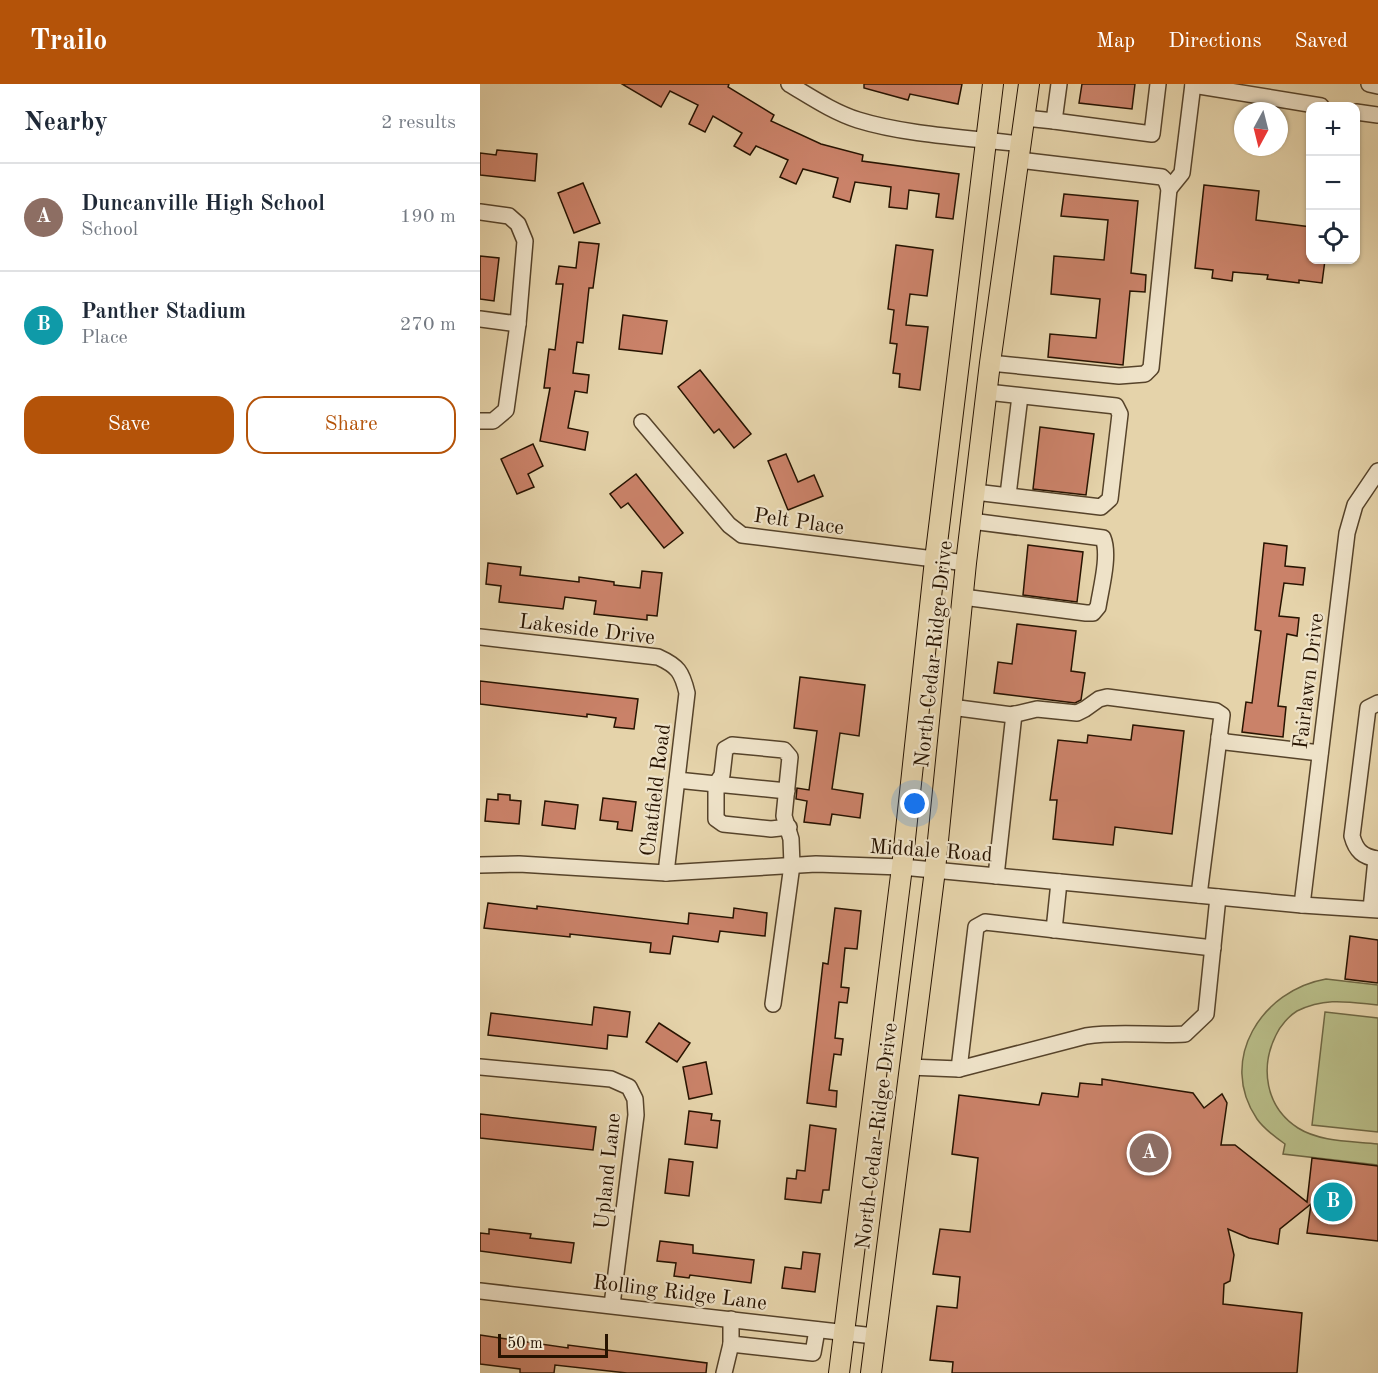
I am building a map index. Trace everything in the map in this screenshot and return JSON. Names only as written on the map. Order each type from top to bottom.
[{"type":"main road","name":"North Cedar Ridge Drive","points":[[839,1373],[902,867],[935,560],[993,84]]},
{"type":"main road","name":"North Cedar Ridge Drive","points":[[871,1373],[934,870],[966,563],[990,363],[1029,84]]},
{"type":"street","points":[[789,84],[857,120],[895,129],[987,140],[1020,152],[1162,177],[1166,181],[1169,189],[1151,368],[1145,374],[1119,376],[990,363]]},
{"type":"street","points":[[1054,121],[1059,84]]},
{"type":"street","points":[[1025,118],[1152,134],[1158,84]]},
{"type":"street","points":[[1169,189],[1182,173],[1193,84],[1306,103]]},
{"type":"street","points":[[1369,84],[1378,87]]},
{"type":"street","points":[[1360,113],[1378,115]]},
{"type":"street","points":[[480,212],[509,216],[518,224],[525,241],[518,324],[506,410],[493,421],[480,421]]},
{"type":"street","points":[[480,319],[518,324]]},
{"type":"street","points":[[975,492],[1101,507],[1110,499],[1120,414],[1116,406],[987,392]]},
{"type":"street","points":[[1008,495],[1020,396]]},
{"type":"street","name":"Pelt Place","points":[[642,422],[729,525],[742,535],[966,563]]},
{"type":"street","name":"Fairlawn Drive","points":[[1302,904],[1347,533],[1355,505],[1378,471]]},
{"type":"street","points":[[963,597],[1093,612],[1098,607],[1105,558],[1106,545],[1103,538],[971,521]]},
{"type":"street","name":"Lakeside Drive","points":[[480,637],[658,657],[672,663],[683,676],[687,693],[685,711]]},
{"type":"street","points":[[951,707],[1014,714],[1037,709],[1077,713],[1099,699],[1107,697],[1216,711],[1222,715],[1199,895]]},
{"type":"street","points":[[1375,910],[1377,859],[1364,856],[1355,847],[1352,836],[1368,708],[1378,703]]},
{"type":"street","name":"Chatfield Road","points":[[666,873],[685,711]]},
{"type":"street","points":[[996,876],[1014,714]]},
{"type":"street","points":[[1219,737],[1226,742],[1320,753]]},
{"type":"street","points":[[773,1004],[792,865],[791,839],[789,827],[784,816],[790,757],[784,750],[732,745],[725,749],[722,775],[716,784],[716,819],[723,824],[771,829],[789,827]]},
{"type":"street","points":[[677,780],[787,791]]},
{"type":"street","name":"Middale Road","points":[[480,865],[519,864],[666,873],[792,865],[902,867],[1375,910]]},
{"type":"street","points":[[1054,930],[1059,882]]},
{"type":"street","points":[[909,1067],[959,1069],[1104,1033],[1160,1036],[1185,1034],[1206,1014],[1218,897]]},
{"type":"street","points":[[959,1069],[976,927],[985,922],[1213,948]]},
{"type":"street","name":"Upland Lane","points":[[480,1067],[611,1079],[629,1087],[635,1099],[636,1115],[612,1305]]},
{"type":"street","name":"Rolling Ridge Lane","points":[[480,1292],[874,1335]]},
{"type":"street","points":[[724,1373],[730,1344],[731,1319]]},
{"type":"street","points":[[730,1344],[813,1353],[817,1330]]},
{"type":"green space","points":[[1326,979],[1378,985],[1378,1005],[1327,1002],[1294,1013],[1280,1028],[1271,1047],[1267,1073],[1272,1098],[1287,1119],[1307,1133],[1326,1138],[1378,1144],[1378,1165],[1283,1154],[1285,1144],[1260,1123],[1246,1096],[1242,1074],[1244,1052],[1252,1031],[1265,1013],[1283,997],[1303,986]]},
{"type":"green space","points":[[1325,1012],[1378,1018],[1378,1132],[1312,1125]]},
{"type":"building","points":[[622,84],[729,84],[728,87],[774,115],[771,121],[821,144],[863,155],[862,161],[959,174],[953,219],[936,217],[939,194],[909,190],[907,209],[889,207],[891,187],[855,182],[850,202],[833,197],[838,178],[803,169],[796,184],[780,177],[788,160],[756,146],[750,155],[734,146],[742,133],[713,116],[705,132],[689,124],[698,105],[670,91],[661,107]]},
{"type":"building","points":[[864,84],[962,84],[958,104],[910,94],[908,100],[864,88]]},
{"type":"building","points":[[1082,84],[1135,84],[1132,109],[1079,103]]},
{"type":"building","points":[[497,150],[537,154],[535,181],[480,175],[480,153],[496,155]]},
{"type":"building","points":[[583,183],[600,223],[574,233],[558,193]]},
{"type":"building","points":[[1204,185],[1259,191],[1256,220],[1306,226],[1306,264],[1324,264],[1322,283],[1299,280],[1299,283],[1267,279],[1268,275],[1233,272],[1232,281],[1212,278],[1213,270],[1195,268]]},
{"type":"building","points":[[1064,194],[1138,201],[1131,273],[1146,275],[1145,292],[1130,291],[1123,365],[1048,357],[1050,334],[1096,338],[1100,299],[1051,294],[1054,256],[1104,260],[1108,220],[1061,216]]},
{"type":"building","points":[[579,242],[599,244],[593,288],[589,288],[583,343],[577,342],[573,373],[589,375],[587,393],[575,391],[568,428],[588,432],[585,450],[540,441],[550,388],[544,388],[549,349],[555,350],[563,284],[556,284],[559,266],[576,268]]},
{"type":"building","points":[[896,245],[933,250],[927,296],[910,294],[906,325],[928,327],[920,390],[899,387],[900,374],[893,373],[897,344],[890,343],[894,310],[888,309]]},
{"type":"building","points":[[480,256],[499,258],[494,301],[480,299]]},
{"type":"building","points":[[623,315],[667,321],[662,354],[619,349]]},
{"type":"building","points":[[700,370],[751,434],[734,448],[719,429],[714,433],[678,387]]},
{"type":"building","points":[[1040,427],[1094,434],[1086,495],[1033,489]]},
{"type":"building","points":[[533,444],[543,466],[528,474],[534,487],[517,494],[501,459]]},
{"type":"building","points":[[786,454],[798,482],[814,475],[823,496],[788,510],[768,461]]},
{"type":"building","points":[[636,474],[683,533],[664,548],[628,503],[621,508],[610,494]]},
{"type":"building","points":[[1264,543],[1287,546],[1285,566],[1305,568],[1303,585],[1284,583],[1279,616],[1299,618],[1297,636],[1287,634],[1278,706],[1286,707],[1283,737],[1242,732],[1246,702],[1252,703],[1261,631],[1255,630]]},
{"type":"building","points":[[1028,545],[1083,552],[1077,602],[1023,595]]},
{"type":"building","points":[[488,563],[521,567],[520,575],[579,582],[579,577],[640,588],[642,571],[662,573],[657,616],[647,615],[647,620],[594,614],[596,601],[565,597],[563,609],[499,602],[501,586],[486,584]]},
{"type":"building","points":[[1017,624],[1076,631],[1071,671],[1085,673],[1081,700],[1075,703],[994,693],[998,662],[1012,664]]},
{"type":"building","points":[[800,677],[865,685],[859,736],[840,733],[832,789],[863,794],[860,818],[832,814],[830,825],[804,822],[807,801],[796,799],[797,788],[809,790],[817,731],[794,728]]},
{"type":"building","points":[[480,681],[638,699],[634,729],[614,727],[616,718],[587,714],[587,717],[480,704]]},
{"type":"building","points":[[1133,725],[1184,731],[1172,834],[1115,827],[1113,845],[1053,839],[1057,800],[1050,800],[1058,740],[1087,743],[1088,735],[1131,740]]},
{"type":"building","points":[[498,794],[510,795],[510,800],[521,801],[519,824],[485,821],[487,799],[498,800]]},
{"type":"building","points":[[603,798],[636,802],[632,831],[617,829],[618,822],[600,820]]},
{"type":"building","points":[[545,801],[578,805],[575,829],[542,825]]},
{"type":"building","points":[[488,903],[537,909],[537,906],[688,924],[689,913],[733,918],[734,908],[767,913],[765,936],[720,931],[718,942],[673,936],[670,954],[650,952],[651,943],[484,928]]},
{"type":"building","points":[[835,908],[861,911],[857,949],[845,948],[841,987],[849,988],[847,1003],[839,1002],[835,1038],[843,1039],[841,1055],[834,1054],[829,1090],[837,1091],[836,1107],[807,1103],[823,963],[828,964]]},
{"type":"building","points":[[1350,936],[1378,940],[1378,983],[1345,979]]},
{"type":"building","points":[[594,1007],[630,1012],[627,1037],[608,1035],[607,1049],[488,1035],[491,1013],[592,1025]]},
{"type":"building","points":[[659,1023],[690,1043],[677,1062],[646,1042]]},
{"type":"building","points":[[706,1062],[712,1094],[689,1099],[683,1067]]},
{"type":"building","points":[[1102,1079],[1193,1093],[1204,1108],[1222,1094],[1227,1103],[1221,1145],[1235,1145],[1307,1202],[1312,1158],[1378,1166],[1378,1241],[1307,1233],[1311,1204],[1280,1229],[1278,1244],[1249,1238],[1228,1229],[1234,1255],[1230,1281],[1224,1284],[1223,1304],[1302,1313],[1297,1373],[952,1373],[953,1362],[930,1360],[937,1306],[957,1308],[960,1277],[933,1274],[940,1229],[970,1232],[978,1158],[952,1154],[959,1095],[1039,1105],[1042,1093],[1078,1097],[1080,1083],[1102,1085]]},
{"type":"building","points":[[689,1111],[712,1114],[711,1120],[720,1121],[717,1148],[685,1144]]},
{"type":"building","points":[[480,1114],[596,1127],[593,1150],[480,1138]]},
{"type":"building","points":[[810,1125],[836,1129],[829,1190],[823,1190],[821,1203],[785,1199],[787,1178],[796,1179],[797,1170],[805,1171]]},
{"type":"building","points":[[669,1159],[693,1162],[689,1196],[665,1193]]},
{"type":"building","points":[[489,1229],[531,1234],[530,1238],[574,1243],[571,1263],[480,1251],[480,1233],[489,1234]]},
{"type":"building","points":[[660,1241],[693,1245],[693,1253],[754,1260],[751,1283],[690,1275],[689,1278],[674,1276],[676,1263],[657,1261]]},
{"type":"building","points":[[803,1252],[820,1254],[815,1292],[782,1288],[785,1267],[801,1269]]},
{"type":"building","points":[[480,1335],[568,1348],[568,1345],[707,1363],[706,1373],[627,1373],[555,1365],[554,1373],[520,1373],[520,1369],[480,1364]]},
{"type":"place","name":"Duncanville High School","points":[[1149,1153]]},
{"type":"place","name":"Panther Stadium","points":[[1333,1202]]}]
